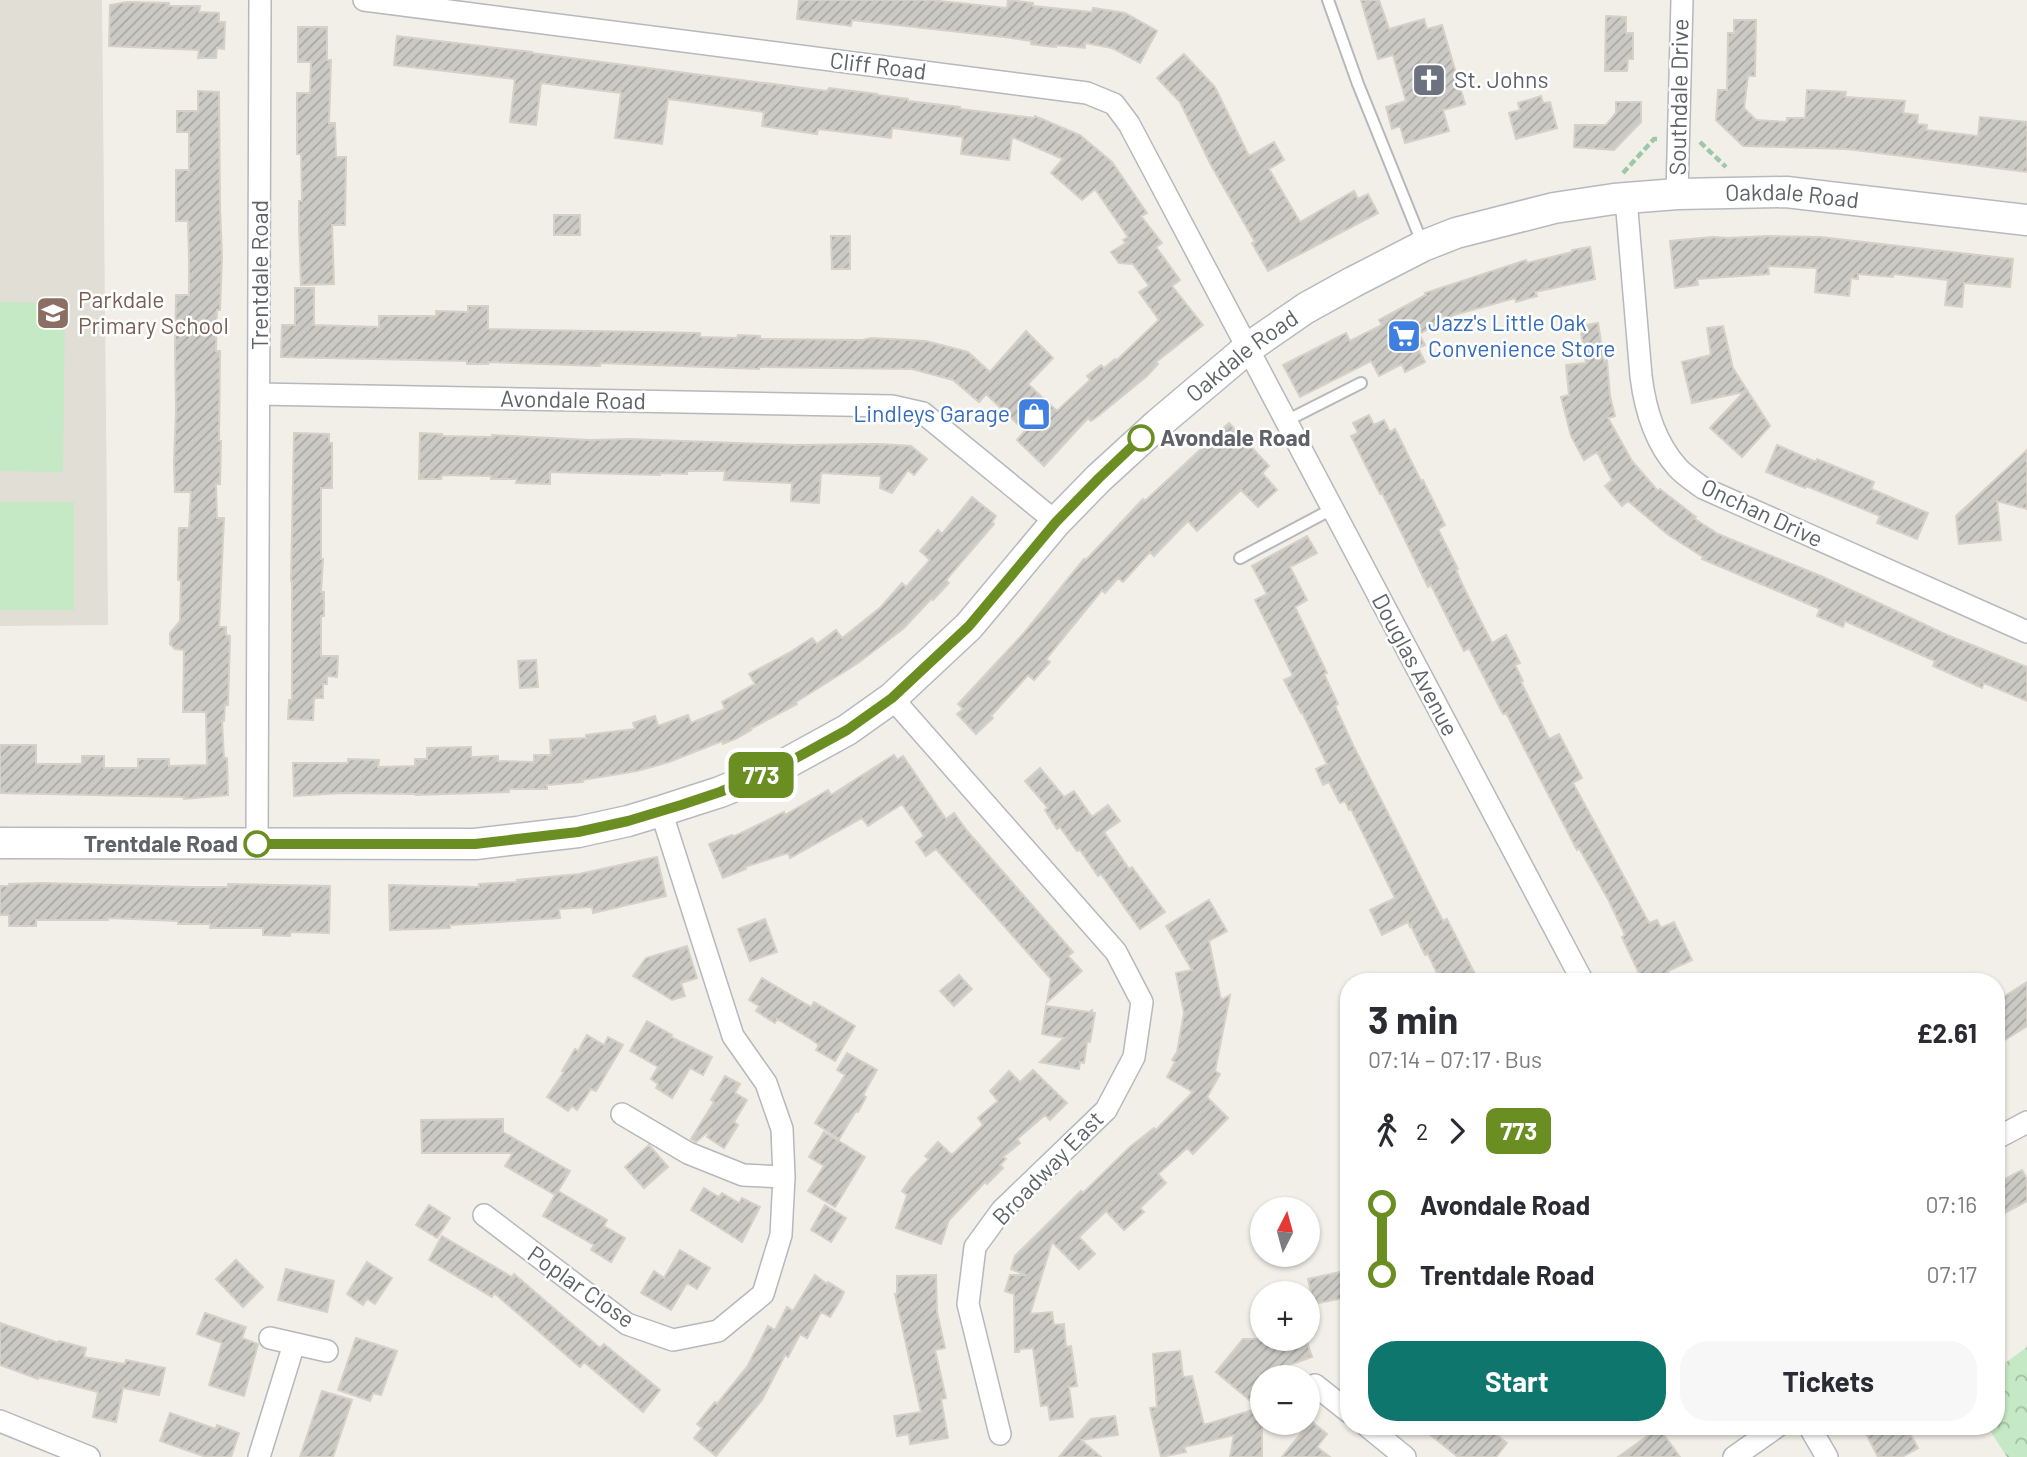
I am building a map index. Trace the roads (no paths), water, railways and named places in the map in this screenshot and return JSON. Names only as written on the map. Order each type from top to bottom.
[{"type":"street","name":"Trentdale Road","points":[[257,844],[260,0]]},
{"type":"street","name":"Cliff Road","points":[[364,0],[1087,93],[1114,104],[1129,124],[1248,348]]},
{"type":"street","name":"Southdale Drive","points":[[1677,194],[1682,0]]},
{"type":"street","name":"Oakdale Road","points":[[0,843],[475,844],[578,832],[662,811],[720,792],[776,769],[847,730],[892,698],[969,626],[1056,522],[1099,478],[1248,348],[1306,308],[1423,246],[1456,233],[1554,208],[1614,199],[1677,194],[1786,192],[2027,220]]},
{"type":"street","name":"Onchan Drive","points":[[1626,199],[1645,403],[1660,443],[1678,467],[1703,488],[2027,632]]},
{"type":"street","name":"Douglas Avenue","points":[[1248,348],[1578,973]]},
{"type":"street","name":"Avondale Road","points":[[259,394],[892,406],[923,413],[1056,522]]},
{"type":"street","name":"Broadway East","points":[[892,698],[1116,952],[1142,1002],[1133,1057],[1106,1110],[1002,1210],[975,1247],[968,1304],[1000,1434]]},
{"type":"street","name":"Poplar Close","points":[[484,1215],[627,1324],[673,1340],[718,1331],[763,1294],[781,1235],[784,1177],[782,1129],[766,1083],[733,1036],[662,811]]},
{"type":"street","points":[[622,1114],[688,1153],[743,1175],[784,1177]]},
{"type":"street","points":[[2005,1134],[2027,1122]]},
{"type":"street","points":[[270,1338],[327,1351]]},
{"type":"street","points":[[259,1457],[294,1344]]},
{"type":"street","points":[[1320,1389],[1340,1405]]},
{"type":"street","points":[[0,1421],[89,1457]]},
{"type":"street","points":[[1378,1435],[1405,1457]]},
{"type":"street","points":[[1734,1457],[1765,1435]]},
{"type":"street","points":[[1814,1435],[1827,1457]]},
{"type":"lane","points":[[1328,0],[1358,84],[1423,246]]},
{"type":"lane","points":[[1286,421],[1362,383]]},
{"type":"lane","points":[[1240,558],[1332,509]]},
{"type":"place","name":"St. Johns","points":[[1429,80]]},
{"type":"place","name":"Parkdale Primary School","points":[[53,313]]},
{"type":"place","name":"Jazz's Little Oak Convenience Store","points":[[1404,336]]},
{"type":"place","name":"Lindleys Garage","points":[[1034,414]]},
{"type":"place","name":"Avondale Road","points":[[1141,438]]},
{"type":"place","name":"Trentdale Road","points":[[257,844]]}]
